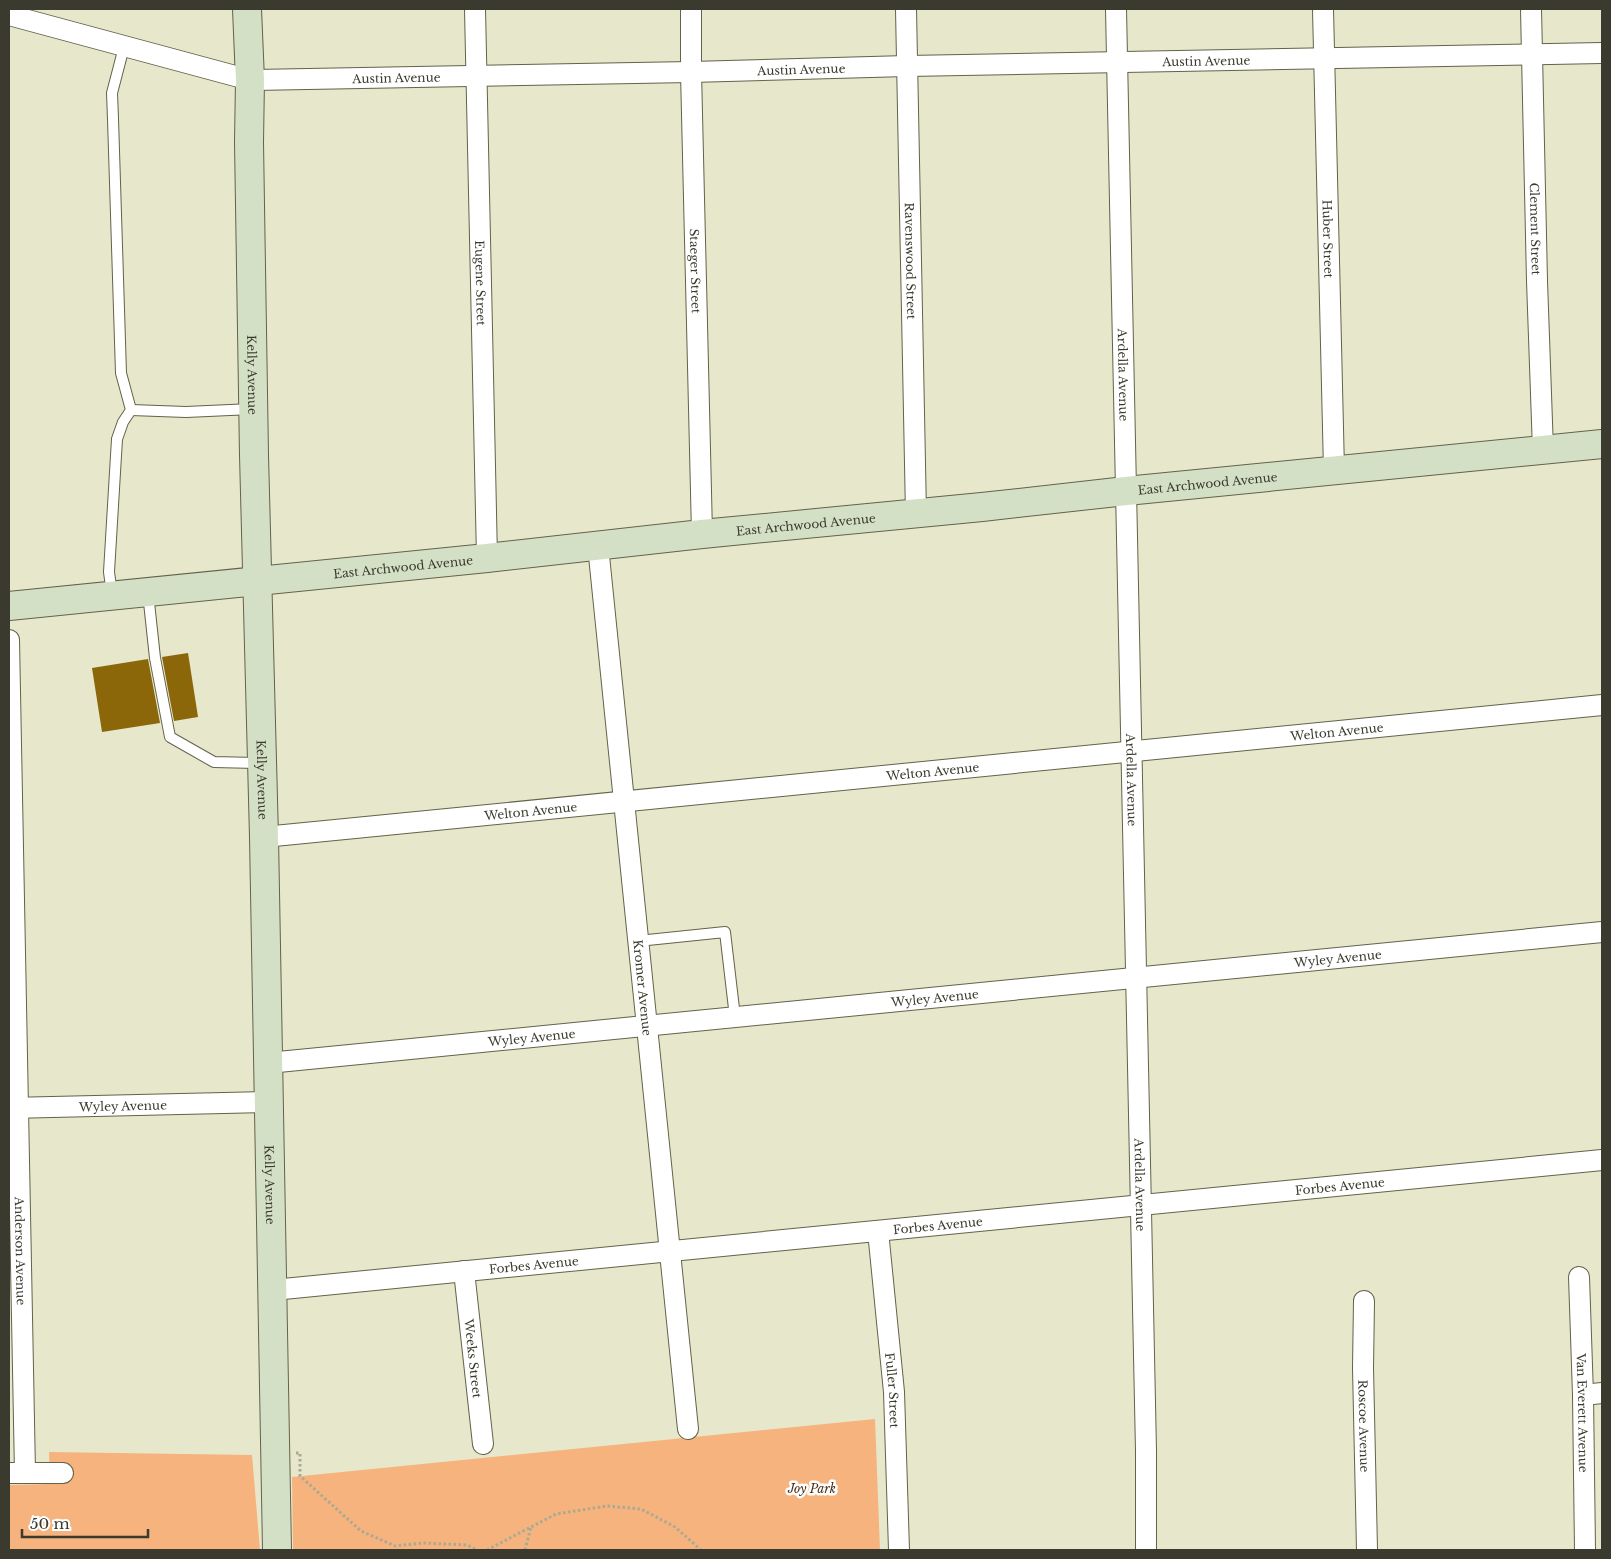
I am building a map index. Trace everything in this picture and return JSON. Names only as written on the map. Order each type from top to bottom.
[{"type":"main road","name":"Kelly Avenue","points":[[247,9],[250,80],[249,142],[277,1550]]},
{"type":"main road","name":"East Archwood Avenue","points":[[9,606],[487,558],[702,534],[1602,444]]},
{"type":"street","name":"Eugene Street","points":[[475,9],[487,558]]},
{"type":"street","name":"Staeger Street","points":[[691,9],[702,534]]},
{"type":"street","name":"Ravenswood Street","points":[[906,9],[916,514]]},
{"type":"street","name":"Ardella Avenue","points":[[1116,9],[1146,1550]]},
{"type":"street","name":"Huber Street","points":[[1324,9],[1334,470]]},
{"type":"street","name":"Clement Street","points":[[1531,9],[1537,300],[1543,450]]},
{"type":"street","name":"Austin Avenue","points":[[9,14],[250,80],[1602,52]]},
{"type":"street","name":"Kromer Avenue","points":[[598,546],[688,1429]]},
{"type":"street","name":"Anderson Avenue","points":[[9,640],[17,1473]]},
{"type":"street","name":"Welton Avenue","points":[[264,837],[1602,705]]},
{"type":"street","name":"Wyley Avenue","points":[[268,1062],[1602,932]]},
{"type":"street","name":"Wyley Avenue","points":[[13,1108],[268,1102]]},
{"type":"street","name":"Forbes Avenue","points":[[273,1290],[1602,1160]]},
{"type":"street","name":"Fuller Street","points":[[878,1231],[894,1392],[899,1550]]},
{"type":"street","name":"Weeks Street","points":[[464,1272],[483,1444]]},
{"type":"street","name":"Van Everett Avenue","points":[[1579,1277],[1593,1394],[1585,1550]]},
{"type":"street","name":"Roscoe Avenue","points":[[1364,1301],[1363,1368],[1367,1550]]},
{"type":"street","points":[[17,1473],[63,1473]]},
{"type":"lane","points":[[112,596],[109,572],[117,439],[123,422],[131,410],[121,373],[112,119],[112,93],[124,47]]},
{"type":"lane","points":[[131,410],[186,412],[254,409]]},
{"type":"lane","points":[[148,592],[156,658],[170,737],[214,762],[262,763]]},
{"type":"lane","points":[[638,940],[725,932],[735,1017]]},
{"type":"path","points":[[275,1455],[300,1453],[300,1476],[361,1532],[395,1546],[424,1543],[467,1545],[477,1550]]},
{"type":"path","points":[[488,1550],[556,1514],[607,1506],[641,1509],[675,1528],[701,1550]]},
{"type":"path","points":[[525,1550],[531,1527]]},
{"type":"green space","name":"Joy Park","points":[[875,1419],[880,1550],[293,1550],[292,1477]]},
{"type":"green space","points":[[49,1452],[252,1455],[260,1550],[9,1550],[9,1485],[50,1484]]},
{"type":"building","points":[[188,653],[198,717],[174,721],[162,657]]},
{"type":"building","points":[[148,659],[160,723],[102,732],[92,668]]}]
